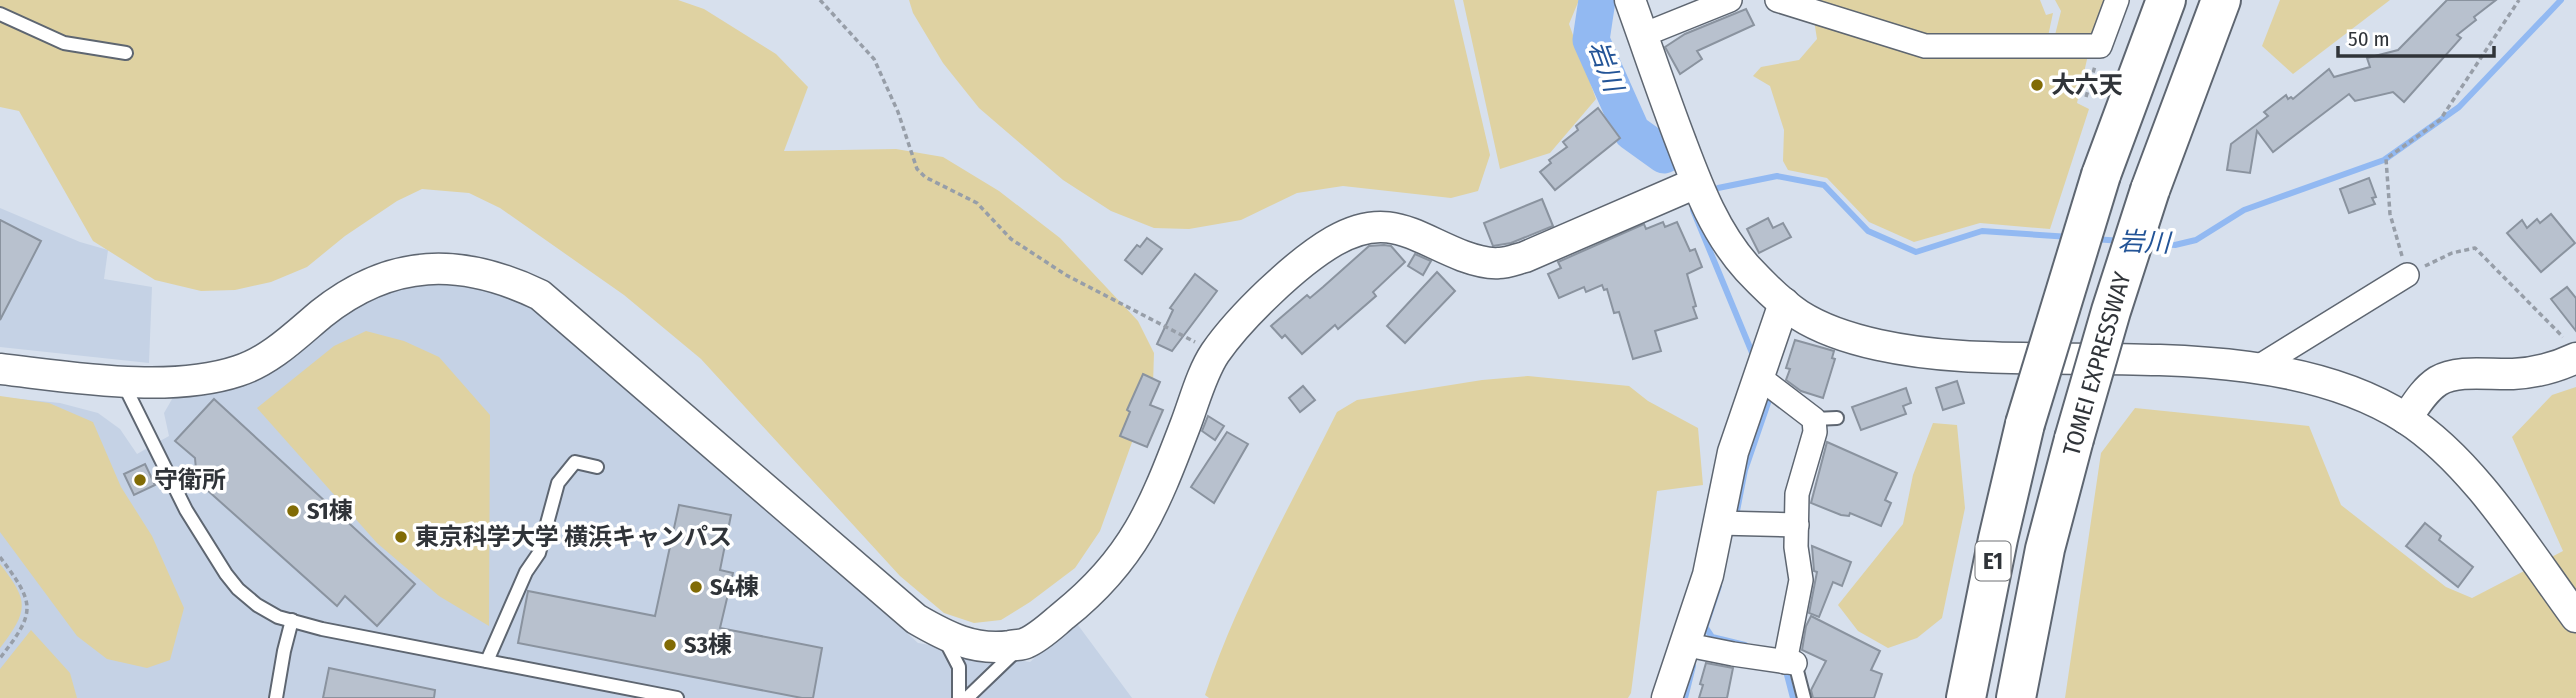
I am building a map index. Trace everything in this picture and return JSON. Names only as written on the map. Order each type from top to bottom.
[{"type":"highway","name":"TOMEI EXPRESSWAY","points":[[1966,698],[1998,539],[2025,424],[2101,175],[2166,0]]},
{"type":"highway","name":"TOMEI EXPRESSWAY","points":[[2016,698],[2045,550],[2110,312],[2150,190],[2221,0]]},
{"type":"street","points":[[1630,0],[1696,183],[1723,237],[1747,268],[1802,317],[1833,330],[1905,351],[2001,359],[2162,361],[2305,376],[2348,389],[2378,402],[2406,419],[2438,444],[2501,515],[2576,617]]},
{"type":"street","points":[[1643,35],[1730,0]]},
{"type":"street","points":[[1777,0],[1925,46],[2100,46],[2117,0]]},
{"type":"street","points":[[0,369],[123,382],[210,378],[240,371],[272,354],[330,307],[367,283],[386,276],[437,268],[488,275],[513,282],[540,295],[916,619],[969,645],[995,648],[1025,644],[1089,595],[1119,563],[1146,520],[1215,354],[1247,316],[1299,266],[1334,240],[1359,230],[1379,226],[1398,228],[1424,236],[1476,261],[1498,264],[1525,257],[1696,183]]},
{"type":"street","points":[[2255,369],[2407,275]]},
{"type":"street","points":[[1667,698],[1708,575],[1734,452],[1784,303]]},
{"type":"street","points":[[2406,419],[2428,389],[2440,380],[2456,374],[2517,374],[2542,370],[2571,349]]},
{"type":"street","points":[[1683,644],[1790,662],[1801,580],[1796,547],[1797,494],[1815,432],[1814,418],[1759,377]]},
{"type":"street","points":[[1719,523],[1797,525]]},
{"type":"lane","points":[[0,13],[64,43],[126,53]]},
{"type":"lane","points":[[123,382],[186,510],[226,574],[238,589],[257,605],[278,617],[322,629],[677,698]]},
{"type":"lane","points":[[1814,418],[1837,418]]},
{"type":"lane","points":[[487,661],[526,572],[539,553],[558,483],[575,462],[597,467]]},
{"type":"lane","points":[[276,698],[292,620]]},
{"type":"lane","points":[[942,634],[958,667],[959,698]]},
{"type":"lane","points":[[967,698],[1025,644]]},
{"type":"lane","points":[[1790,662],[1804,698]]},
{"type":"path","points":[[820,0],[874,59],[898,112],[917,169],[925,177],[977,203],[1011,239],[1066,275],[1163,324],[1215,354]]},
{"type":"path","points":[[2519,0],[2440,120],[2386,159],[2390,214],[2407,275],[2452,253],[2475,248],[2571,349]]},
{"type":"path","points":[[2086,97],[2100,46]]},
{"type":"path","points":[[0,557],[22,586],[27,604],[25,623],[0,658]]},
{"type":"shaded area","points":[[0,0],[678,0],[704,9],[776,54],[808,87],[784,151],[896,149],[943,157],[999,191],[1060,238],[1138,321],[1154,353],[1153,384],[1100,531],[1075,568],[1001,620],[974,623],[944,613],[900,576],[701,359],[624,295],[500,208],[469,193],[422,189],[397,201],[345,236],[307,267],[271,282],[235,290],[201,291],[155,280],[93,241],[19,111],[0,107]]},
{"type":"shaded area","points":[[909,0],[1454,0],[1490,155],[1478,191],[1451,198],[1343,186],[1297,193],[1241,220],[1189,229],[1154,228],[1111,211],[1063,180],[979,108],[943,63],[913,13]]},
{"type":"shaded area","points":[[1463,0],[1579,0],[1569,24],[1596,99],[1550,153],[1500,169]]},
{"type":"shaded area","points":[[1812,0],[2040,0],[2046,15],[2053,13],[2047,41],[1925,39]]},
{"type":"shaded area","points":[[2055,0],[2105,0],[2091,37],[2054,39],[2061,11]]},
{"type":"shaded area","points":[[2280,0],[2390,0],[2293,74],[2262,46]]},
{"type":"shaded area","points":[[1814,20],[1912,52],[2088,55],[2077,103],[2089,109],[2050,229],[1980,223],[1914,242],[1869,222],[1827,178],[1788,170],[1783,161],[1784,130],[1770,86],[1753,76],[1761,67],[1799,60],[1817,39]]},
{"type":"shaded area","points":[[0,208],[80,242],[108,250],[104,279],[152,287],[149,363],[0,347]]},
{"type":"shaded area","name":"東京科学大学 横浜キャンパス","points":[[437,280],[504,291],[530,306],[693,438],[918,643],[1030,662],[1075,621],[1132,698],[0,698],[0,397],[60,403],[98,413],[120,429],[137,454],[169,436],[164,413],[175,394],[381,292]]},
{"type":"shaded area","points":[[366,331],[404,341],[439,357],[490,415],[489,626],[439,596],[377,543],[257,408],[334,346]]},
{"type":"shaded area","points":[[1528,376],[1629,386],[1648,401],[1698,428],[1703,485],[1657,491],[1631,693],[1628,698],[1209,698],[1205,695],[1249,586],[1337,412],[1357,400],[1482,380]]},
{"type":"shaded area","points":[[2576,387],[2576,698],[2065,698],[2101,453],[2135,408],[2309,426],[2341,505],[2446,587],[2472,598],[2563,551],[2512,437],[2552,395]]},
{"type":"shaded area","points":[[0,396],[49,403],[93,422],[121,487],[152,536],[184,608],[170,660],[147,668],[107,659],[77,636],[0,532]]},
{"type":"shaded area","points":[[1933,423],[1957,425],[1965,508],[1942,618],[1917,638],[1888,648],[1858,631],[1838,605],[1903,524],[1913,475]]},
{"type":"shaded area","points":[[0,564],[16,587],[22,606],[16,624],[0,648]]},
{"type":"shaded area","points":[[31,630],[70,673],[77,698],[0,698],[0,669]]},
{"type":"building","points":[[2447,0],[2496,0],[2457,35],[2461,38],[2404,102],[2393,92],[2355,101],[2349,94],[2273,152],[2257,131],[2250,173],[2227,170],[2231,144],[2268,116],[2264,112],[2286,95],[2288,99],[2293,99],[2329,69],[2334,77],[2370,67],[2367,58],[2398,50]]},
{"type":"building","points":[[1746,9],[1754,25],[1697,51],[1702,59],[1680,74],[1665,47],[1685,34]]},
{"type":"building","points":[[1598,108],[1620,138],[1555,190],[1540,172],[1551,163],[1549,160],[1567,147],[1563,142],[1578,130],[1576,126]]},
{"type":"building","points":[[2369,178],[2376,197],[2372,198],[2375,204],[2349,213],[2340,189]]},
{"type":"building","points":[[1542,199],[1553,226],[1511,243],[1493,246],[1484,223]]},
{"type":"building","points":[[2551,214],[2575,243],[2541,272],[2507,233],[2522,220],[2527,228],[2537,219],[2540,223]]},
{"type":"building","points":[[1768,218],[1773,228],[1783,223],[1791,237],[1759,253],[1747,229]]},
{"type":"building","points":[[0,220],[41,241],[0,320]]},
{"type":"building","points":[[1663,222],[1665,227],[1677,222],[1690,251],[1695,249],[1702,267],[1687,274],[1697,318],[1655,331],[1661,351],[1633,359],[1619,312],[1614,313],[1607,289],[1604,290],[1602,285],[1586,292],[1584,287],[1559,298],[1548,274],[1561,268],[1558,262],[1644,224],[1646,229]]},
{"type":"building","points":[[1147,238],[1162,249],[1142,274],[1125,260],[1137,245],[1140,247]]},
{"type":"building","points":[[1369,246],[1391,246],[1405,262],[1373,292],[1376,296],[1338,329],[1335,325],[1302,354],[1285,335],[1282,338],[1271,326],[1307,295],[1310,298]]},
{"type":"building","points":[[1415,254],[1431,261],[1423,275],[1408,266]]},
{"type":"building","points":[[1437,272],[1455,291],[1405,343],[1387,326]]},
{"type":"building","points":[[1195,274],[1217,291],[1172,351],[1157,344],[1173,310],[1170,308]]},
{"type":"building","points":[[2567,287],[2576,298],[2576,331],[2551,299]]},
{"type":"building","points":[[1795,340],[1834,351],[1832,358],[1835,359],[1823,398],[1801,391],[1786,380],[1790,369],[1786,368]]},
{"type":"building","points":[[1143,374],[1160,382],[1150,405],[1163,410],[1147,447],[1120,436],[1130,412],[1127,410]]},
{"type":"building","points":[[1957,381],[1964,403],[1943,410],[1936,388]]},
{"type":"building","points":[[1303,386],[1315,400],[1300,412],[1289,398]]},
{"type":"building","points":[[1906,388],[1911,403],[1903,406],[1906,414],[1861,430],[1852,407]]},
{"type":"building","name":"S1棟","points":[[214,399],[415,584],[377,626],[345,596],[337,606],[197,481],[195,458],[175,441]]},
{"type":"building","points":[[1208,416],[1224,426],[1215,440],[1202,431]]},
{"type":"building","points":[[1227,432],[1248,444],[1214,503],[1191,487]]},
{"type":"building","points":[[1827,442],[1897,473],[1885,500],[1891,503],[1881,526],[1850,513],[1849,516],[1841,515],[1811,503]]},
{"type":"building","name":"守衛所","points":[[145,464],[155,485],[134,495],[124,474]]},
{"type":"building","name":"S3棟","points":[[679,505],[731,515],[720,570],[733,573],[720,628],[822,648],[813,698],[518,643],[528,591],[655,616]]},
{"type":"building","points":[[2425,523],[2441,536],[2439,540],[2473,567],[2458,587],[2406,546]]},
{"type":"building","points":[[1812,546],[1851,562],[1842,586],[1833,582],[1819,617],[1809,613],[1817,572],[1814,571]]},
{"type":"building","points":[[1811,616],[1880,651],[1871,670],[1882,674],[1874,698],[1813,698],[1811,690],[1826,661],[1802,650],[1806,626]]},
{"type":"building","points":[[1706,663],[1733,668],[1727,698],[1699,698]]},
{"type":"building","points":[[329,668],[435,690],[434,698],[323,698]]},
{"type":"waterway","name":"岩川","points":[[1597,0],[1591,40],[1632,132],[1664,155]]},
{"type":"waterway","name":"岩川","points":[[2147,243],[2175,245],[2196,240],[2244,210],[2384,160],[2459,107],[2561,0]]},
{"type":"waterway","name":"岩川","points":[[1718,188],[1777,176],[1824,185],[1868,231],[1916,252],[1982,231],[2070,237]]},
{"type":"waterway","points":[[1693,210],[1753,355]]},
{"type":"waterway","name":"岩川","points":[[2094,239],[2122,241]]},
{"type":"waterway","points":[[1736,516],[1745,470],[1769,400]]},
{"type":"waterway","points":[[1703,634],[1719,586]]},
{"type":"waterway","points":[[1706,628],[1712,637],[1745,645]]},
{"type":"waterway","points":[[1685,698],[1693,666]]},
{"type":"waterway","points":[[1786,671],[1793,698]]},
{"type":"place","name":"大六天","points":[[2037,85]]},
{"type":"place","name":"守衛所","points":[[140,480]]},
{"type":"place","name":"S1棟","points":[[293,511]]},
{"type":"place","name":"東京科学大学 横浜キャンパス","points":[[401,537]]},
{"type":"place","name":"S4棟","points":[[696,587]]},
{"type":"place","name":"S3棟","points":[[670,645]]}]
